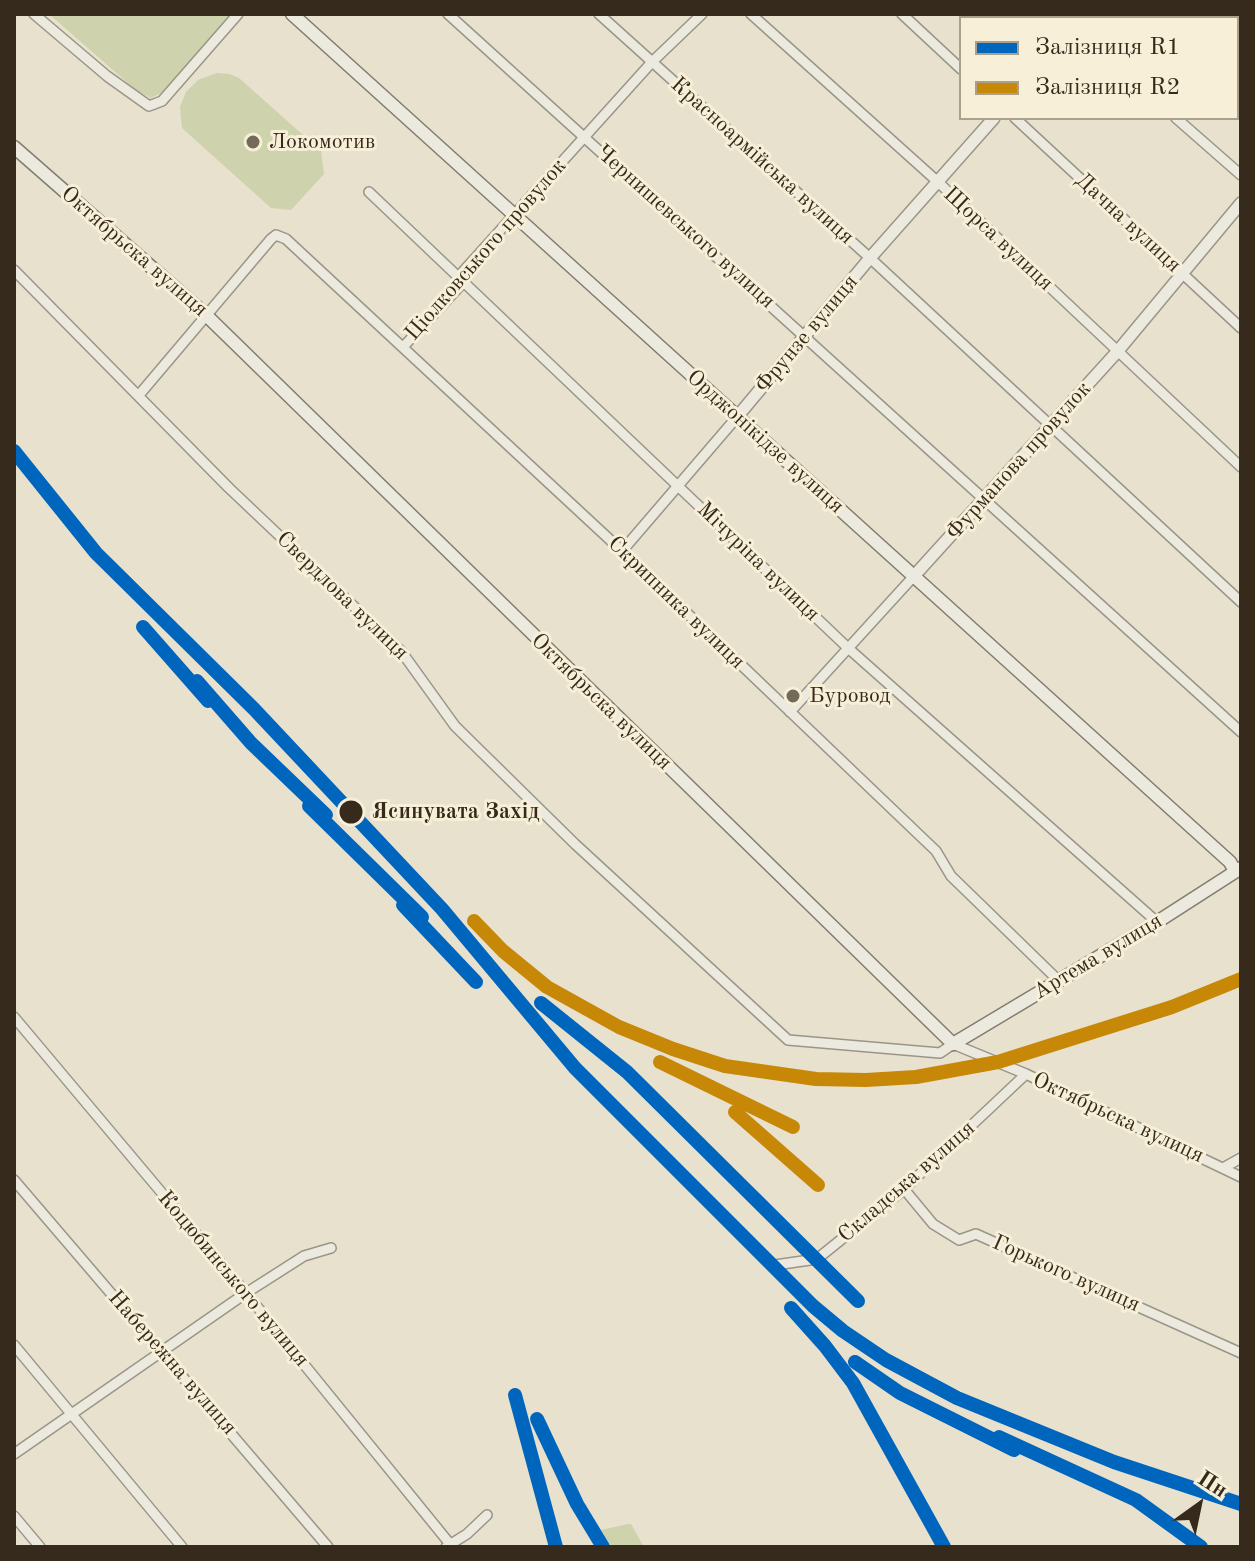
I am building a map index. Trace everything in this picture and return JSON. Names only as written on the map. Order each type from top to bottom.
[{"type":"main road","name":"Орджонікідзе вулиця","points":[[292,14],[1238,869]]},
{"type":"main road","name":"Октябрьска вулиця","points":[[14,147],[206,315],[953,1044]]},
{"type":"main road","name":"Артема вулиця","points":[[953,1044],[1157,922],[1238,869]]},
{"type":"street","points":[[34,14],[140,102],[153,106],[162,101],[238,14]]},
{"type":"street","name":"Чернишевського вулиця","points":[[448,14],[1241,732]]},
{"type":"street","name":"Красноармійська вулиця","points":[[599,14],[870,258],[1241,602]]},
{"type":"street","name":"Ціолковського провулок","points":[[403,347],[460,286],[459,276],[652,62],[702,14]]},
{"type":"street","name":"Щорса вулиця","points":[[751,14],[938,182],[1241,467]]},
{"type":"street","points":[[902,14],[959,67]]},
{"type":"street","name":"Фрунзе вулиця","points":[[622,551],[807,337],[870,258],[992,120]]},
{"type":"street","name":"Дачна вулиця","points":[[1017,120],[1241,328]]},
{"type":"street","points":[[1178,120],[1241,175]]},
{"type":"street","name":"Мічуріна вулиця","points":[[369,192],[848,648],[1157,922]]},
{"type":"street","name":"Фурманова провулок","points":[[790,712],[1117,352],[1241,203]]},
{"type":"street","name":"Скрипника вулиця","points":[[206,315],[271,239],[276,235],[291,242],[622,551],[936,851],[951,876],[1059,981]]},
{"type":"street","name":"Свердлова вулиця","points":[[14,270],[229,488],[401,651],[455,726],[575,844],[788,1040],[940,1053],[953,1044]]},
{"type":"street","points":[[139,395],[206,315]]},
{"type":"street","name":"Коцюбинського вулиця","points":[[14,1017],[246,1293],[448,1546]]},
{"type":"street","name":"Октябрьска вулиця","points":[[953,1044],[1026,1074],[1241,1177]]},
{"type":"street","name":"Складська вулиця","points":[[775,1265],[817,1259],[904,1189],[1026,1074]]},
{"type":"street","points":[[1223,1168],[1241,1158]]},
{"type":"street","name":"Набережна вулиця","points":[[14,1180],[328,1547]]},
{"type":"street","name":"Горького вулиця","points":[[904,1189],[933,1224],[959,1240],[976,1234],[1241,1353]]},
{"type":"street","points":[[14,1454],[246,1293],[304,1256],[331,1248]]},
{"type":"street","points":[[14,1345],[182,1547]]},
{"type":"street","points":[[448,1546],[467,1534],[487,1515]]},
{"type":"street","points":[[14,1516],[40,1547]]},
{"type":"green space","points":[[49,14],[233,14],[165,91],[151,98],[137,91]]},
{"type":"green space","name":"Локомотив","points":[[217,73],[239,78],[321,151],[324,174],[291,210],[271,208],[182,128],[180,107],[186,92],[198,80]]},
{"type":"green space","points":[[631,1524],[644,1547],[611,1547],[601,1530]]},
{"type":"rail line","name":"R1","points":[[14,451],[96,553],[254,709],[442,909],[575,1068],[813,1306],[886,1360],[957,1398],[1114,1462],[1241,1504]]},
{"type":"rail line","name":"R1","points":[[143,627],[208,701]]},
{"type":"rail line","name":"R1","points":[[197,681],[251,743],[326,815]]},
{"type":"rail line","name":"R1","points":[[309,806],[422,917]]},
{"type":"rail line","name":"R1","points":[[403,905],[476,982]]},
{"type":"rail line","name":"R2","points":[[474,921],[503,951],[547,987],[619,1027],[725,1066],[816,1079],[916,1077],[998,1062],[1172,1007],[1241,979]]},
{"type":"rail line","name":"R1","points":[[541,1003],[627,1072],[858,1301]]},
{"type":"rail line","name":"R2","points":[[660,1062],[793,1127]]},
{"type":"rail line","name":"R2","points":[[735,1112],[818,1185]]},
{"type":"rail line","name":"R1","points":[[791,1308],[853,1383],[944,1547]]},
{"type":"rail line","name":"R1","points":[[855,1362],[900,1393],[1014,1450]]},
{"type":"rail line","name":"R1","points":[[515,1395],[556,1547]]},
{"type":"rail line","name":"R1","points":[[537,1419],[577,1504],[603,1547]]},
{"type":"rail line","name":"R1","points":[[999,1437],[1136,1500],[1201,1547]]},
{"type":"place","name":"Локомотив","points":[[253,142]]},
{"type":"place","name":"Буровод","points":[[793,696]]},
{"type":"place","name":"Ясинувата Захід","points":[[351,812]]}]
